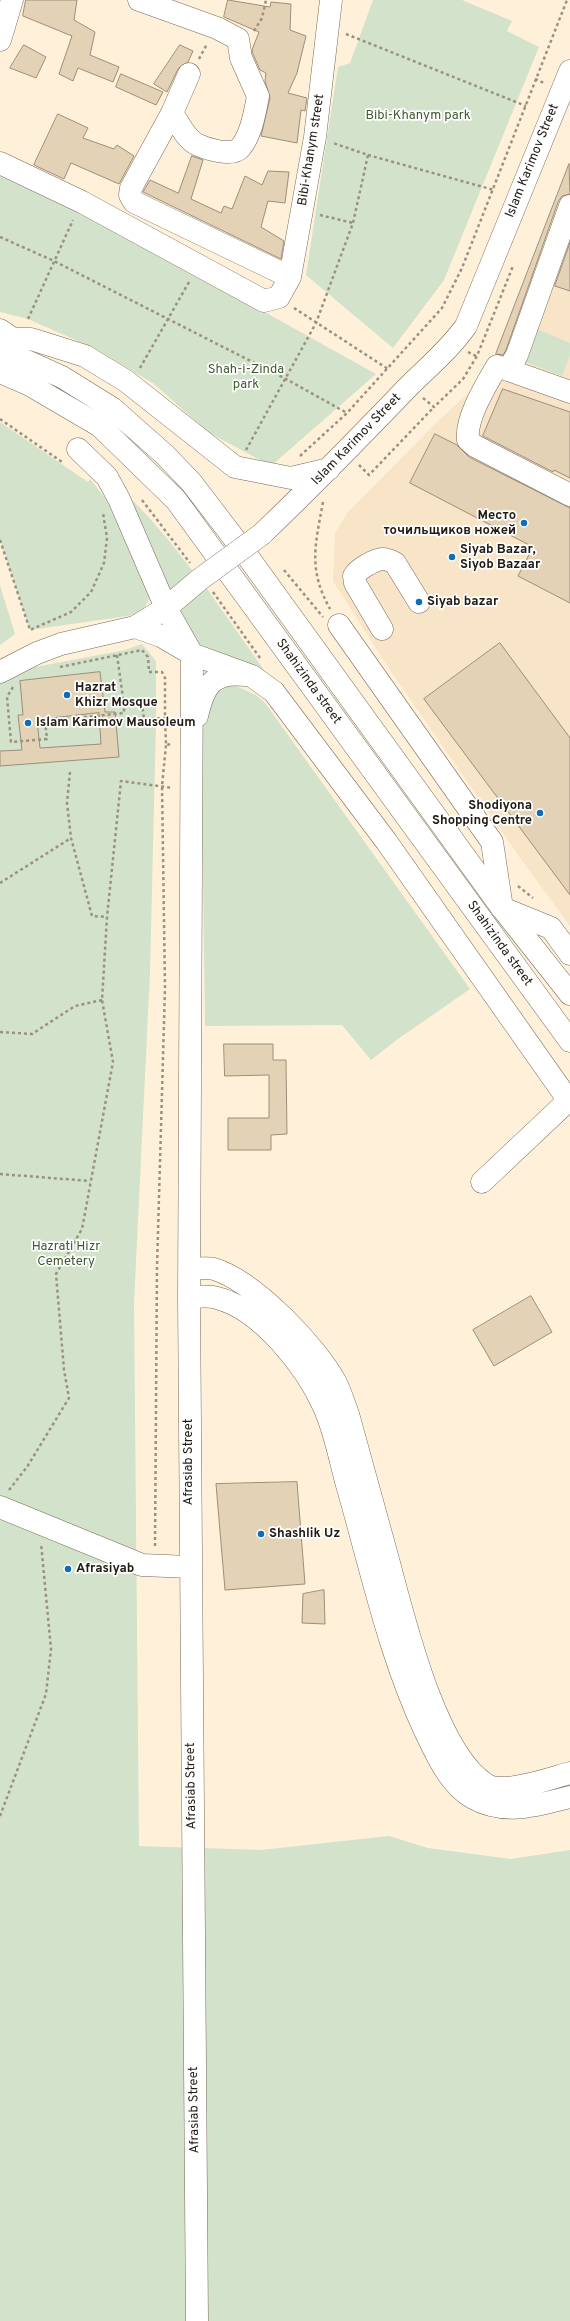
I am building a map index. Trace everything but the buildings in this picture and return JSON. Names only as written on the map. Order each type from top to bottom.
[{"type":"street","points":[[0,40],[12,0]]},
{"type":"street","points":[[139,0],[217,28],[238,39],[241,58],[258,96],[248,133],[239,149],[223,152],[196,144],[186,134],[172,113]]},
{"type":"street","name":"Bibi-Khanym street","points":[[279,297],[290,277],[315,137],[331,0]]},
{"type":"street","name":"Islam Karimov Street","points":[[7,678],[37,653],[61,644],[135,627],[166,608],[199,580],[262,534],[330,469],[409,386],[454,344],[466,326],[570,71]]},
{"type":"street","points":[[189,74],[172,113],[131,188],[130,195],[134,202],[290,277]]},
{"type":"street","points":[[0,162],[82,202],[264,301],[279,297]]},
{"type":"street","points":[[570,206],[517,355],[502,368],[484,389],[467,430],[468,440],[474,446],[570,495]]},
{"type":"street","points":[[0,330],[13,339],[31,339],[85,356],[126,381],[235,467],[291,478],[330,469]]},
{"type":"street","name":"Shahizinda street","points":[[0,349],[62,377],[112,408],[164,454],[191,482],[243,550],[502,908],[570,994]]},
{"type":"street","points":[[502,368],[570,392]]},
{"type":"street","name":"Shahizinda street","points":[[0,372],[30,385],[100,426],[176,500],[570,1041]]},
{"type":"street","points":[[72,457],[107,477],[119,499],[166,608],[192,654],[192,739]]},
{"type":"street","points":[[382,629],[355,583],[354,576],[357,571],[382,559],[394,563],[419,602]]},
{"type":"street","points":[[339,625],[492,842],[502,908],[551,928],[570,954]]},
{"type":"street","points":[[135,627],[161,636],[192,654],[252,676],[274,692],[386,841],[564,1094],[570,1095]]},
{"type":"street","points":[[192,739],[200,702],[209,685],[223,675],[232,674],[252,676]]},
{"type":"street","name":"Afrasiab Street","points":[[192,739],[189,1297],[197,2321]]},
{"type":"street","points":[[482,1182],[570,1099]]},
{"type":"street","points":[[189,1260],[213,1268],[260,1296],[285,1319],[335,1382],[348,1414],[410,1643],[428,1695],[450,1741],[469,1769],[488,1785],[507,1788],[570,1773]]},
{"type":"street","points":[[189,1297],[216,1297],[235,1305],[263,1323],[288,1350],[325,1407],[394,1649],[414,1707],[439,1761],[456,1783],[472,1798],[493,1806],[524,1809],[570,1797]]},
{"type":"street","points":[[2,1501],[40,1522],[142,1565],[155,1567],[190,1567]]},
{"type":"path","points":[[238,39],[250,39],[262,18],[266,0]]},
{"type":"path","points":[[298,458],[347,412],[388,369],[442,308],[462,268],[494,190],[567,0]]},
{"type":"path","points":[[329,27],[526,106]]},
{"type":"path","points":[[315,137],[368,154],[494,190]]},
{"type":"path","points":[[244,453],[316,323],[353,223],[368,154]]},
{"type":"path","points":[[28,319],[82,202]]},
{"type":"path","points":[[302,210],[353,223]]},
{"type":"path","points":[[0,237],[54,261],[167,320],[286,379],[347,412]]},
{"type":"path","points":[[138,370],[199,266]]},
{"type":"path","points":[[279,297],[316,323],[388,369]]},
{"type":"path","points":[[21,319],[34,321]]},
{"type":"path","points":[[454,344],[502,368]]},
{"type":"path","points":[[346,452],[369,475],[434,407]]},
{"type":"path","points":[[0,419],[72,457]]},
{"type":"path","points":[[330,469],[318,531],[315,567],[318,583],[339,625]]},
{"type":"path","points":[[0,540],[30,630],[71,612],[91,592],[104,563],[107,538],[102,510]]},
{"type":"path","points":[[55,668],[142,650],[148,657],[149,672],[162,672],[165,678],[166,745],[162,786],[165,988],[157,1260],[155,1567]]},
{"type":"path","points":[[7,678],[6,697],[11,742],[47,739],[45,721],[124,713],[117,655]]},
{"type":"path","points":[[124,705],[142,703],[144,719],[165,718]]},
{"type":"path","points":[[166,745],[192,739]]},
{"type":"path","points":[[70,772],[67,803],[71,838],[92,916],[107,917]]},
{"type":"path","points":[[2,1501],[27,1467],[69,1398],[63,1362],[56,1274],[82,1229],[113,1062],[102,1000],[107,917],[121,781],[192,790]]},
{"type":"path","points":[[0,883],[71,838]]},
{"type":"path","points":[[0,1032],[32,1034],[75,1006],[102,1000]]},
{"type":"path","points":[[0,1174],[90,1181]]},
{"type":"path","points":[[0,1816],[46,1694],[51,1649],[42,1574],[40,1522]]},
{"type":"shaded area","name":"Siyab Bazar, Siyob Bazaar","points":[[570,162],[570,926],[520,858],[390,670],[333,581],[335,533],[348,512],[436,423],[487,376]]},
{"type":"green space","name":"Bibi-Khanym park","points":[[373,0],[462,0],[512,21],[507,31],[539,47],[444,280],[393,348],[306,275],[338,67],[350,63]]},
{"type":"green space","name":"Shah-i-Zinda park","points":[[0,172],[67,202],[376,374],[271,466],[208,432],[154,384],[96,349],[28,319],[0,312]]},
{"type":"green space","points":[[537,329],[570,343],[570,355],[562,376],[526,362]]},
{"type":"green space","points":[[0,422],[88,482],[90,479],[106,499],[151,596],[141,614],[30,630],[0,540]]},
{"type":"green space","points":[[118,487],[149,518],[195,574],[168,594]]},
{"type":"green space","points":[[0,585],[15,634],[0,645]]},
{"type":"green space","points":[[205,586],[271,680],[261,673],[221,652],[189,640],[172,608]]},
{"type":"green space","name":"Afrasiyab","points":[[142,644],[156,661],[156,723],[150,972],[134,1303],[139,1846],[261,1850],[389,1836],[428,1848],[511,1859],[570,1850],[570,2321],[0,2321],[0,683],[25,669],[125,650]]},
{"type":"green space","points":[[234,685],[256,695],[265,703],[470,989],[398,1039],[371,1060],[342,1025],[205,1026],[201,722],[208,703],[215,693],[220,689]]},
{"type":"place","name":"Место точильщиков ножей","points":[[524,523]]},
{"type":"place","name":"Siyab Bazar, Siyob Bazaar","points":[[452,557]]},
{"type":"place","name":"Siyab bazar","points":[[419,602]]},
{"type":"place","name":"Hazrat Khizr Mosque","points":[[67,695]]},
{"type":"place","name":"Islam Karimov Mausoleum","points":[[28,723]]},
{"type":"place","name":"Shodiyona Shopping Centre","points":[[540,813]]},
{"type":"place","name":"Shashlik Uz","points":[[261,1534]]},
{"type":"place","name":"Afrasiyab","points":[[68,1569]]},
{"type":"park label","name":"Hazrati Hizr Cemetery","points":[[66,1254]]}]
